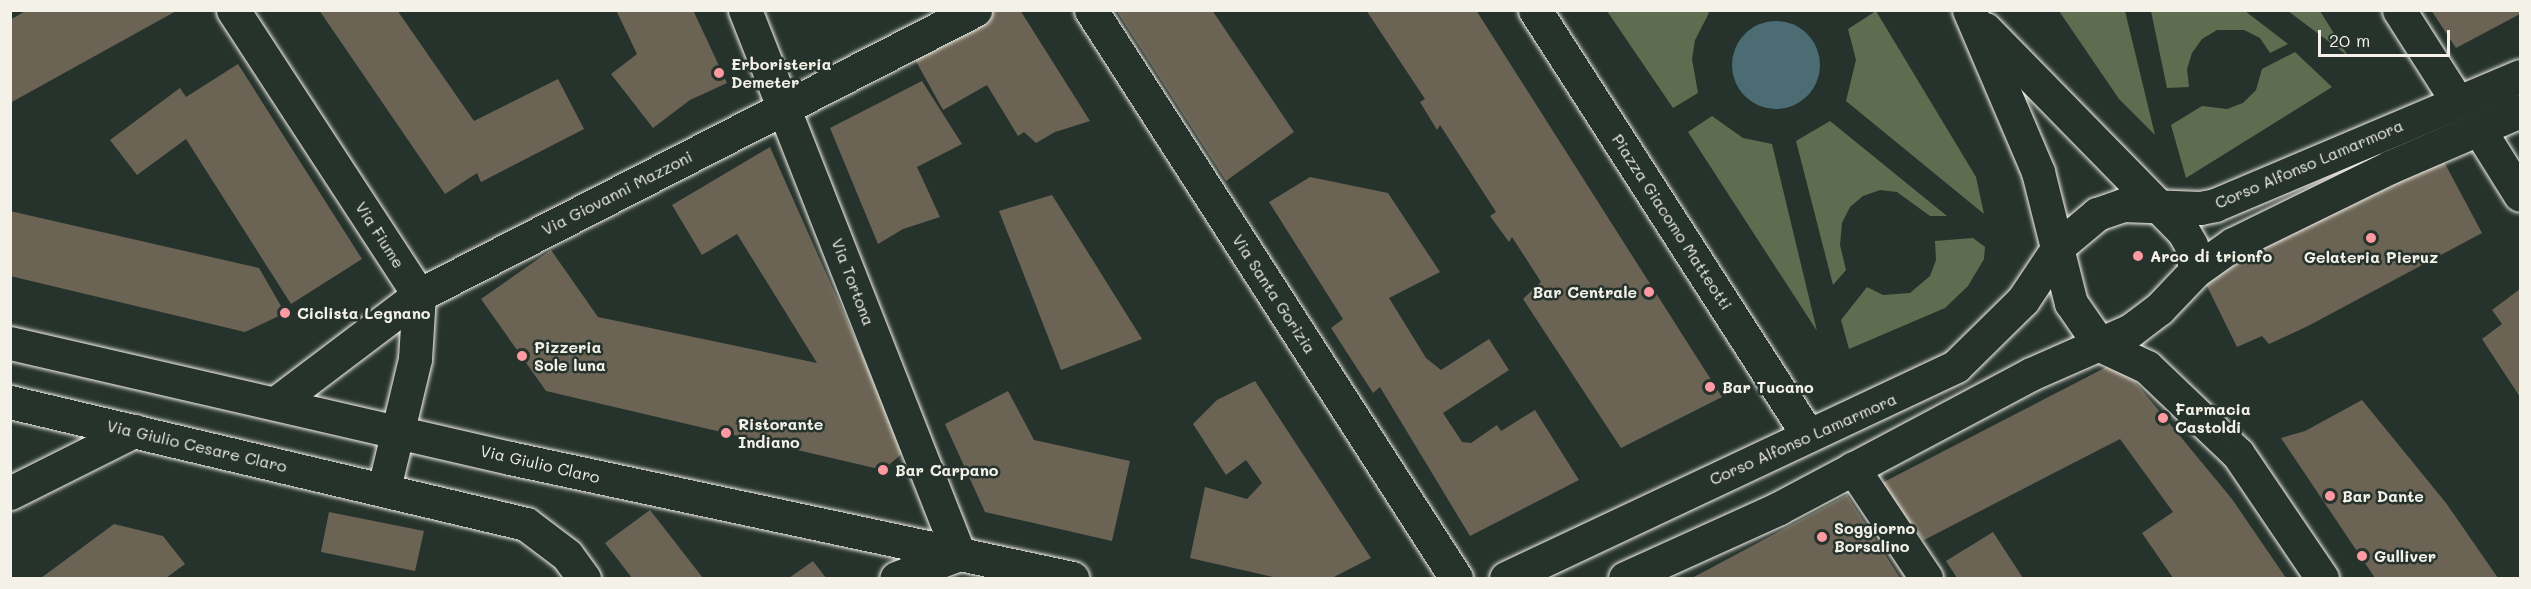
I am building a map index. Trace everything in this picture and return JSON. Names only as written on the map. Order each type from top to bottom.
[{"type":"street","name":"Via Fiume","points":[[233,10],[419,295]]},
{"type":"street","name":"Via Tortona","points":[[745,10],[959,554],[981,579]]},
{"type":"street","name":"Via Giovanni Mazzoni","points":[[276,403],[419,295],[975,10]]},
{"type":"street","name":"Via Santa Gorizia","points":[[1091,10],[1456,579]]},
{"type":"street","name":"Piazza Giacomo Matteotti","points":[[1535,10],[1808,435]]},
{"type":"street","points":[[2399,10],[2520,195]]},
{"type":"street","points":[[1970,13],[2183,231],[2191,245],[2195,271]]},
{"type":"street","points":[[1970,13],[2038,172],[2059,246],[2062,281],[2071,303],[2100,345],[2147,367],[2238,453],[2322,579]]},
{"type":"street","name":"Corso Alfonso Lamarmora","points":[[2157,206],[2200,208],[2232,199],[2520,76]]},
{"type":"street","points":[[1625,579],[1779,508],[2038,370],[2131,330],[2158,309],[2195,271],[2233,244],[2304,207],[2480,131],[2520,111]]},
{"type":"street","points":[[2059,246],[2097,213],[2122,206],[2157,206]]},
{"type":"street","name":"Corso Alfonso Lamarmora","points":[[1506,579],[1808,435],[1902,395],[1966,359],[2028,293],[2059,246]]},
{"type":"street","points":[[384,488],[400,431],[415,359],[419,295]]},
{"type":"street","name":"Via Giulio Claro","points":[[10,343],[1072,579]]},
{"type":"street","name":"Via Giulio Cesare Claro","points":[[10,402],[384,488],[526,524],[567,555],[584,579]]},
{"type":"street","points":[[10,493],[134,431]]},
{"type":"street","points":[[1853,468],[1926,579]]},
{"type":"street","points":[[896,579],[959,554]]},
{"type":"green space","points":[[1705,10],[1709,13],[1695,40],[1692,59],[1698,93],[1673,108],[1607,11]]},
{"type":"green space","points":[[1876,11],[1976,177],[1984,214],[1846,101],[1856,60],[1848,29]]},
{"type":"green space","points":[[2059,11],[2125,11],[2155,135],[2119,99]]},
{"type":"green space","points":[[2151,11],[2245,11],[2288,44],[2270,53],[2260,38],[2244,30],[2217,30],[2202,39],[2192,53],[2187,69],[2189,87],[2167,88]]},
{"type":"green space","points":[[2288,11],[2320,11],[2348,56]]},
{"type":"green space","points":[[2295,52],[2332,87],[2186,178],[2171,125],[2202,106],[2227,109],[2243,103],[2256,90],[2262,69]]},
{"type":"green space","points":[[1712,116],[1743,138],[1772,144],[1817,331],[1688,132]]},
{"type":"green space","points":[[1830,121],[1947,216],[1930,216],[1897,192],[1880,190],[1863,196],[1850,207],[1842,223],[1840,245],[1846,270],[1833,285],[1796,141]]},
{"type":"green space","points":[[1973,238],[1985,247],[1984,259],[1968,286],[1945,308],[1849,349],[1841,320],[1867,287],[1883,295],[1910,293],[1930,276],[1936,260],[1935,241]]},
{"type":"water","points":[[1776,21],[1793,25],[1807,34],[1816,48],[1820,65],[1816,82],[1807,96],[1793,105],[1776,109],[1759,105],[1745,96],[1736,82],[1732,65],[1736,48],[1745,34],[1759,25]]},
{"type":"building","points":[[27,10],[178,10],[10,103],[10,20]]},
{"type":"building","points":[[319,10],[397,10],[474,121],[558,79],[584,129],[481,182],[477,173],[445,194]]},
{"type":"building","points":[[616,10],[693,10],[727,83],[690,100],[653,128],[611,74],[637,54]]},
{"type":"building","points":[[997,10],[1020,10],[1090,121],[1055,132],[1036,143],[1024,132],[1018,136],[987,85],[943,110],[912,54]]},
{"type":"building","points":[[1116,10],[1212,10],[1294,132],[1226,181]]},
{"type":"building","points":[[1366,10],[1476,10],[1722,397],[1621,448],[1523,299],[1541,282],[1512,237],[1509,242],[1490,216],[1496,212],[1440,125],[1437,130],[1420,102],[1425,99]]},
{"type":"building","points":[[2431,10],[2520,10],[2520,14],[2456,48]]},
{"type":"building","points":[[238,64],[362,259],[291,304],[186,139],[137,175],[110,140],[180,88],[186,97]]},
{"type":"building","points":[[922,81],[962,144],[917,167],[940,217],[903,229],[878,244],[830,128]]},
{"type":"building","points":[[770,147],[905,451],[883,470],[546,391],[481,299],[551,250],[598,317],[817,363],[737,234],[702,255],[672,205]]},
{"type":"building","points":[[2443,160],[2482,233],[2308,326],[2269,344],[2262,336],[2237,347],[2202,276],[2224,252]]},
{"type":"building","points":[[1310,177],[1388,193],[1440,272],[1389,298],[1426,358],[1441,370],[1489,339],[1509,370],[1443,413],[1462,442],[1471,443],[1497,425],[1501,431],[1535,410],[1579,480],[1470,536],[1380,387],[1373,393],[1331,328],[1343,319],[1269,202]]},
{"type":"building","points":[[1052,195],[1142,339],[1061,370],[999,211]]},
{"type":"building","points":[[10,211],[259,268],[285,313],[245,332],[10,276]]},
{"type":"building","points":[[2520,289],[2520,397],[2482,339],[2502,324],[2492,310]]},
{"type":"building","points":[[2118,361],[2232,499],[2286,578],[2173,578],[2142,533],[2173,512],[2120,439],[1924,540],[1878,485]]},
{"type":"building","points":[[1255,381],[1371,558],[1332,578],[1278,578],[1190,558],[1205,487],[1247,499],[1262,483],[1246,460],[1226,475],[1193,424],[1217,400]]},
{"type":"building","points":[[1008,391],[1034,440],[1130,461],[1112,541],[985,512],[945,424]]},
{"type":"building","points":[[2362,400],[2446,503],[2498,578],[2375,578],[2281,438],[2305,431]]},
{"type":"building","name":"Soggiorno Borsalino","points":[[1847,495],[1900,578],[1692,578]]},
{"type":"building","points":[[650,510],[703,578],[632,578],[605,543]]},
{"type":"building","points":[[329,512],[424,531],[415,571],[321,552]]},
{"type":"building","points":[[114,524],[163,536],[185,564],[166,578],[41,578]]},
{"type":"building","points":[[1993,532],[2023,578],[1957,578],[1946,561]]},
{"type":"building","points":[[813,561],[826,578],[789,578]]},
{"type":"place","name":"Erboristeria Demeter","points":[[719,73]]},
{"type":"place","name":"Gelateria Pieruz","points":[[2371,238]]},
{"type":"place","name":"Arco di trionfo","points":[[2138,256]]},
{"type":"place","name":"Bar Centrale","points":[[1649,292]]},
{"type":"place","name":"Ciclista Legnano","points":[[285,313]]},
{"type":"place","name":"Pizzeria Sole luna","points":[[522,356]]},
{"type":"place","name":"Bar Tucano","points":[[1710,387]]},
{"type":"place","name":"Farmacia Castoldi","points":[[2163,418]]},
{"type":"place","name":"Ristorante Indiano","points":[[726,433]]},
{"type":"place","name":"Bar Carpano","points":[[883,470]]},
{"type":"place","name":"Bar Dante","points":[[2330,496]]},
{"type":"place","name":"Soggiorno Borsalino","points":[[1822,537]]},
{"type":"place","name":"Gulliver","points":[[2362,556]]}]
